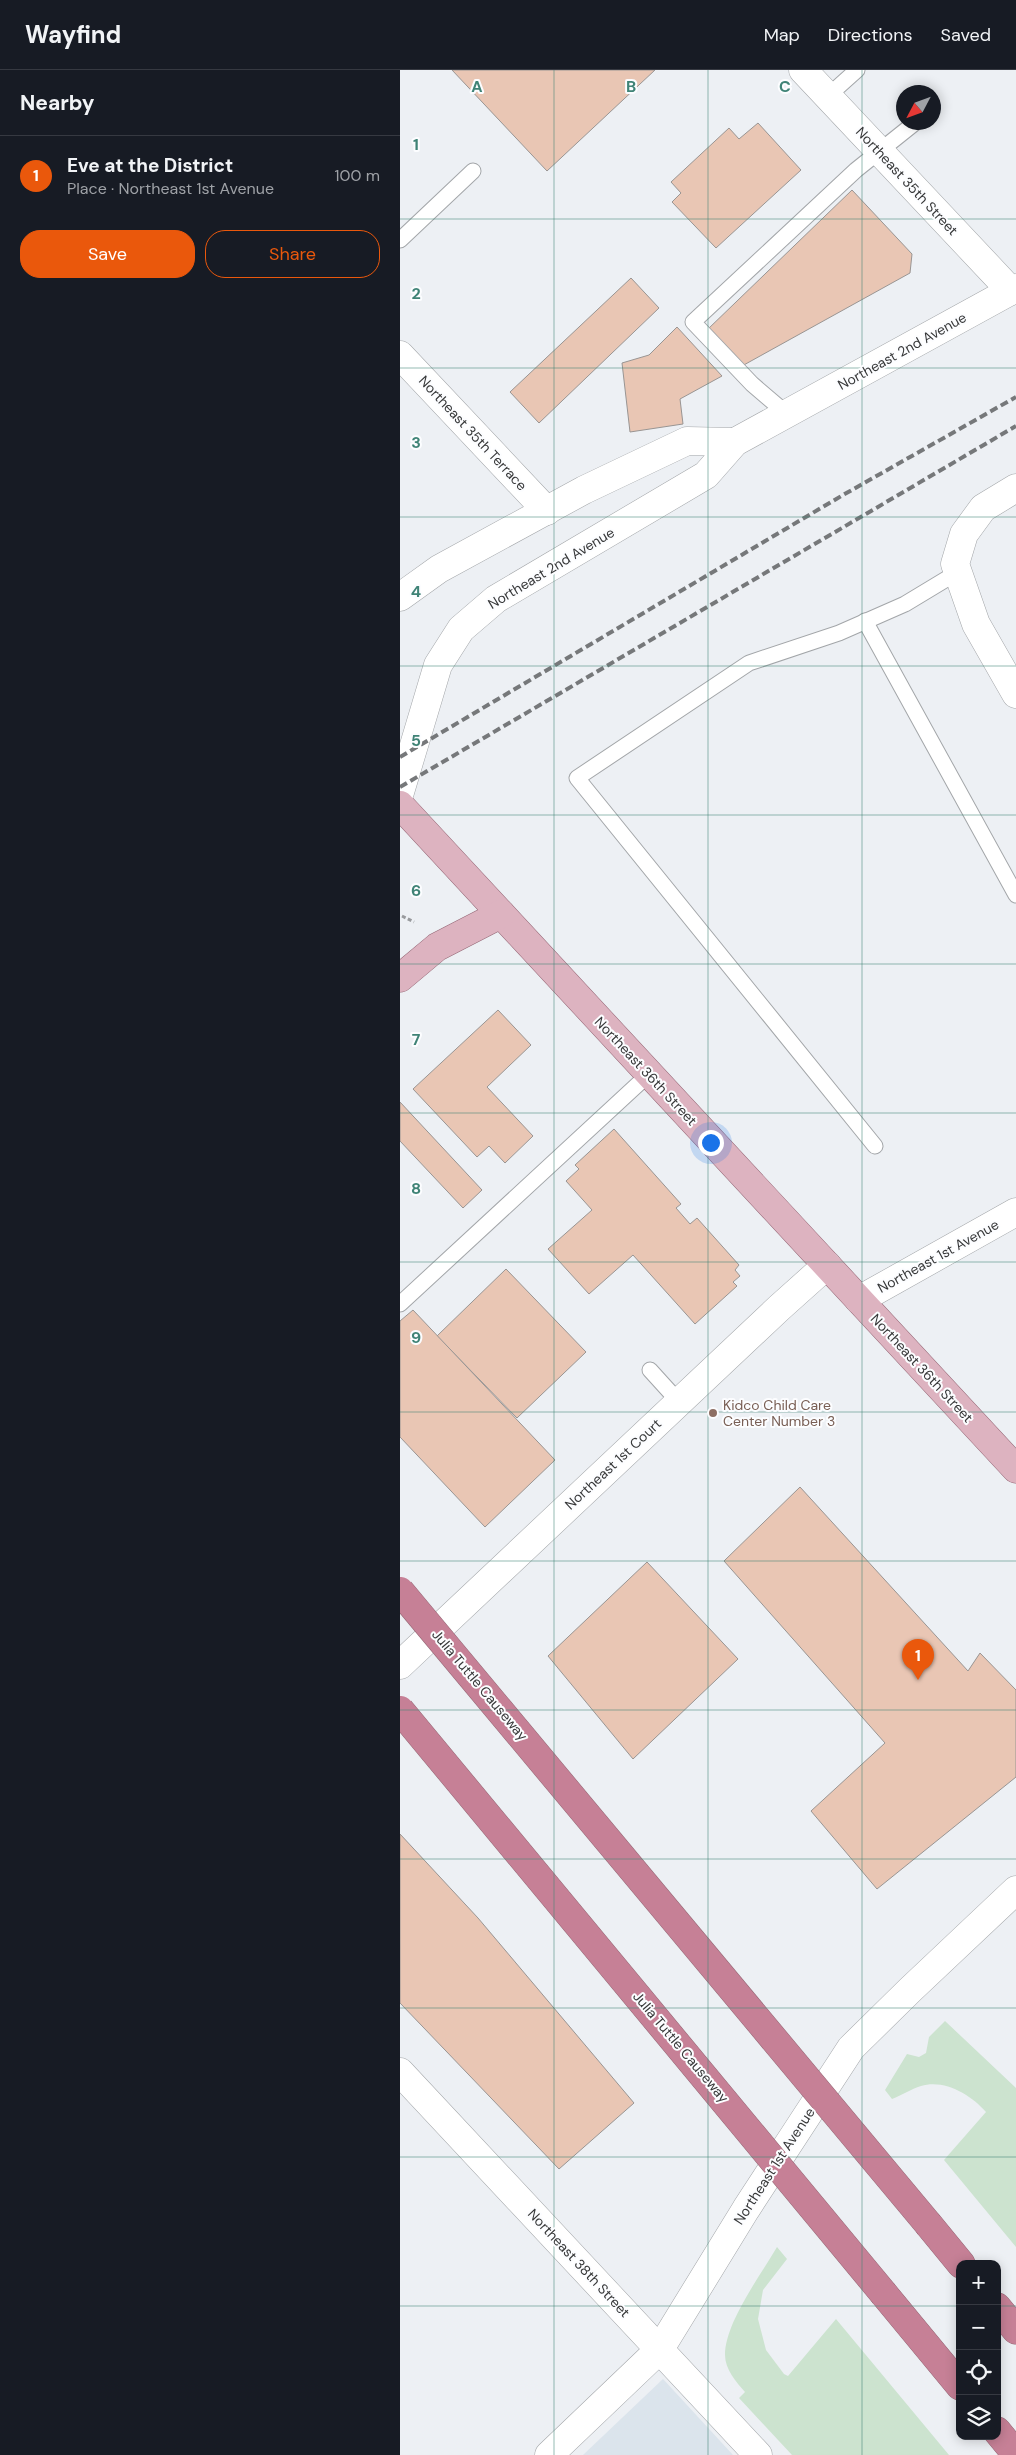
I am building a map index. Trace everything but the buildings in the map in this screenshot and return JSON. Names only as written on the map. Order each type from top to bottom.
[{"type":"highway","name":"Julia Tuttle Causeway","points":[[400,1590],[958,2260]]},
{"type":"highway","name":"Julia Tuttle Causeway","points":[[400,1710],[956,2381]]},
{"type":"highway","points":[[1001,2312],[1016,2330]]},
{"type":"highway","points":[[1001,2436],[1016,2454]]},
{"type":"main road","name":"Northeast 36th Street","points":[[400,805],[1016,1469]]},
{"type":"main road","points":[[400,978],[437,946],[501,914]]},
{"type":"street","name":"Northeast 35th Street","points":[[803,70],[1014,290]]},
{"type":"street","name":"Northeast 2nd Avenue","points":[[400,792],[438,665],[461,629],[496,599],[706,475],[735,442],[1014,290]]},
{"type":"street","name":"Northeast 35th Terrace","points":[[400,355],[546,512]]},
{"type":"street","name":"Northeast 2nd Avenue","points":[[400,597],[439,568],[584,490],[687,441],[735,442]]},
{"type":"street","points":[[1016,488],[983,508],[964,534],[955,564],[976,624],[1016,694]]},
{"type":"street","name":"Northeast 1st Avenue","points":[[860,1300],[1016,1212]]},
{"type":"street","name":"Northeast 1st Court","points":[[400,1664],[828,1265]]},
{"type":"street","name":"Northeast 1st Avenue","points":[[549,2455],[660,2349],[846,2056],[884,2014],[1016,1890]]},
{"type":"street","name":"Northeast 38th Street","points":[[400,2072],[758,2455]]},
{"type":"lane","points":[[828,96],[857,70]]},
{"type":"lane","points":[[786,414],[752,384],[692,322],[879,151],[906,130]]},
{"type":"lane","points":[[400,240],[472,171]]},
{"type":"lane","points":[[875,1146],[577,778],[749,663],[839,633],[905,604],[958,572]]},
{"type":"lane","points":[[864,621],[1016,895]]},
{"type":"lane","points":[[400,1304],[648,1074]]},
{"type":"lane","points":[[650,1370],[679,1402]]},
{"type":"shaded area","points":[[663,2379],[733,2455],[583,2455]]},
{"type":"green space","points":[[945,2021],[1016,2088],[1016,2247],[944,2160],[986,2112],[965,2094],[939,2085],[921,2086],[892,2099],[885,2090],[907,2054],[919,2057],[926,2053],[929,2037]]},
{"type":"green space","points":[[777,2247],[787,2259],[763,2290],[758,2319],[766,2350],[784,2374],[788,2376],[836,2319],[949,2455],[792,2455],[739,2398],[745,2392],[735,2380],[725,2360],[727,2342],[737,2314]]},
{"type":"railway","points":[[400,757],[843,495],[1016,397]]},
{"type":"railway","points":[[400,787],[1016,426]]},
{"type":"place","name":"Kidco Child Care Center Number 3","points":[[713,1413]]},
{"type":"place","name":"Eve at the District","points":[[918,1680]]}]
